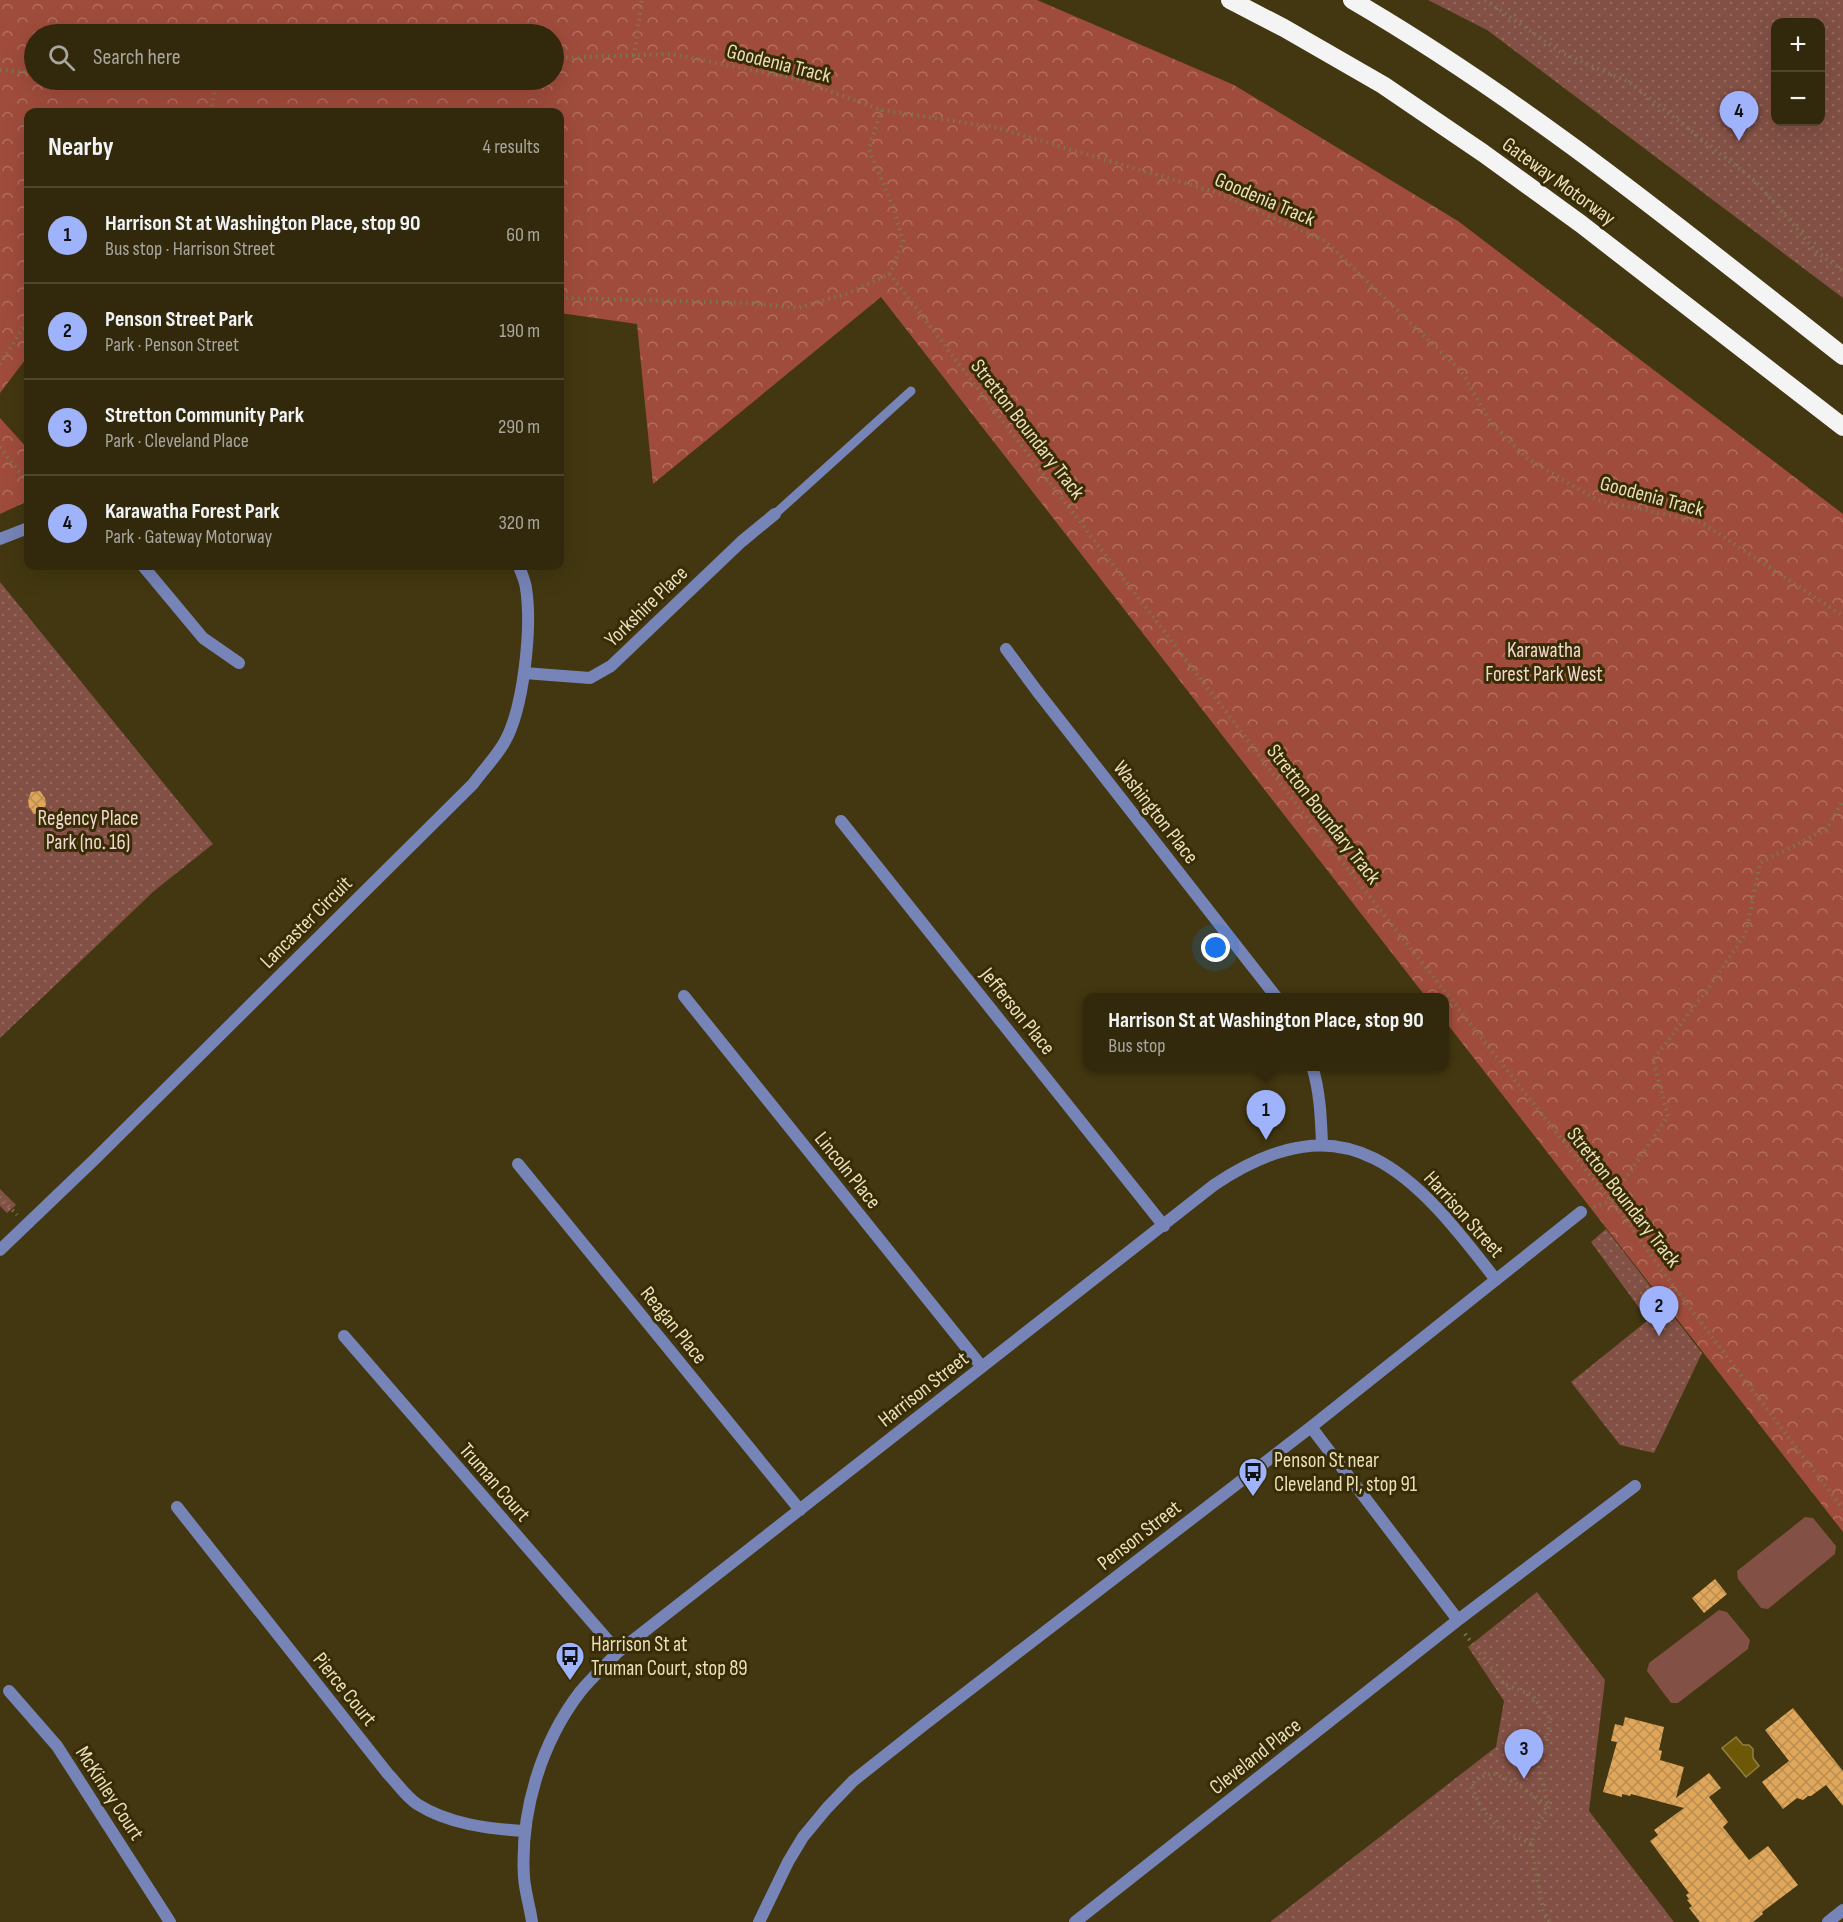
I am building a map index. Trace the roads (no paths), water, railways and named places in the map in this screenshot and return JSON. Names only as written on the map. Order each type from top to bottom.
[{"type":"highway","name":"Gateway Motorway","points":[[1230,0],[1383,85],[1483,153],[1581,224],[1843,427]]},
{"type":"highway","name":"Gateway Motorway","points":[[1352,0],[1470,73],[1558,135],[1639,195],[1843,357]]},
{"type":"street","name":"Yorkshire Place","points":[[524,673],[590,678],[611,666],[741,542],[775,514]]},
{"type":"street","points":[[0,539],[24,530]]},
{"type":"street","points":[[147,570],[203,638],[239,663]]},
{"type":"street","name":"Lancaster Circuit","points":[[0,1250],[473,784],[504,742],[514,717],[524,673],[527,631],[526,587],[520,570]]},
{"type":"street","name":"Washington Place","points":[[1006,648],[1037,691],[1273,993]]},
{"type":"street","name":"Jefferson Place","points":[[841,821],[1164,1226]]},
{"type":"street","name":"Lincoln Place","points":[[684,996],[982,1367]]},
{"type":"street","points":[[1314,1071],[1321,1111],[1322,1144]]},
{"type":"street","name":"Harrison Street","points":[[532,1922],[524,1877],[525,1831],[537,1772],[559,1722],[581,1690],[618,1652],[1214,1185],[1250,1163],[1284,1150],[1322,1144],[1357,1151],[1387,1165],[1416,1186],[1496,1280]]},
{"type":"street","name":"Reagan Place","points":[[518,1164],[800,1510]]},
{"type":"street","name":"Penson Street","points":[[759,1922],[803,1837],[853,1781],[1311,1427],[1581,1212]]},
{"type":"street","name":"Truman Court","points":[[344,1336],[618,1652]]},
{"type":"street","points":[[1311,1427],[1458,1620]]},
{"type":"street","name":"Cleveland Place","points":[[1075,1922],[1458,1620],[1635,1486]]},
{"type":"street","name":"Pierce Court","points":[[177,1507],[388,1774],[417,1803],[454,1821],[497,1829],[525,1831]]},
{"type":"street","name":"McKinley Court","points":[[9,1691],[57,1746],[170,1922]]},
{"type":"street","points":[[1828,1922],[1843,1910]]},
{"type":"lane","points":[[775,514],[910,391]]},
{"type":"place","name":"Karawatha Forest Park","points":[[1739,141]]},
{"type":"place","name":"Harrison St at Washington Place, stop 90","points":[[1266,1140]]},
{"type":"place","name":"Penson Street Park","points":[[1659,1336]]},
{"type":"place","name":"Penson St near Cleveland Pl, stop 91","points":[[1253,1498]]},
{"type":"place","name":"Harrison St at Truman Court, stop 89","points":[[570,1682]]},
{"type":"place","name":"Stretton Community Park","points":[[1524,1779]]},
{"type":"park label","name":"Karawatha Forest Park West","points":[[1544,662]]},
{"type":"park label","name":"Regency Place Park (no. 16)","points":[[88,830]]}]
